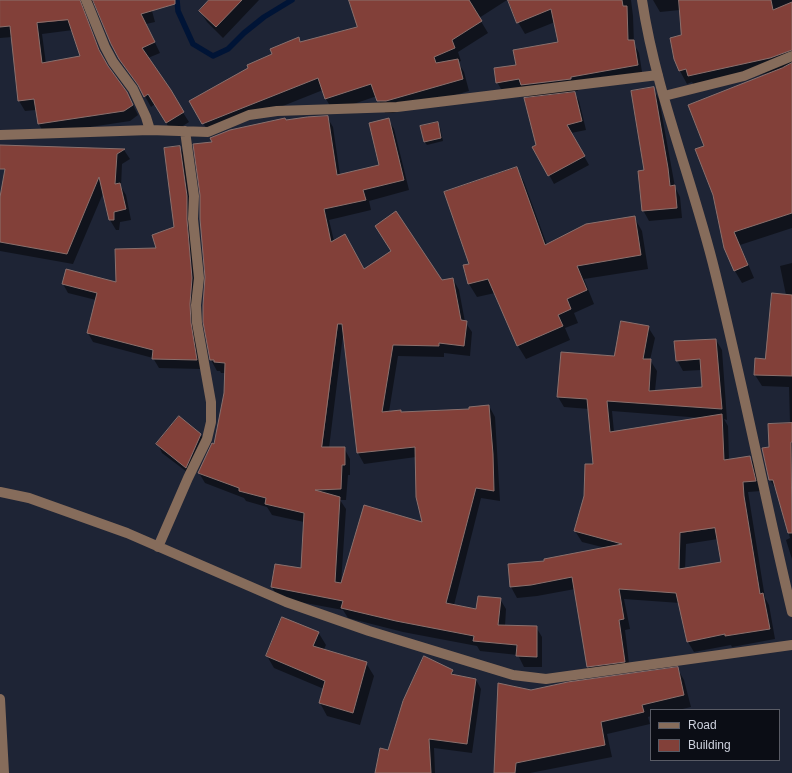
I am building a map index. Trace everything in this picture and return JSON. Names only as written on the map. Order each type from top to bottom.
[{"type":"street","points":[[86,0],[105,47],[113,62],[133,89],[146,117],[150,130]]},
{"type":"street","points":[[642,0],[658,75],[715,271],[792,612]]},
{"type":"street","points":[[664,96],[744,76],[792,56]]},
{"type":"street","points":[[0,134],[150,130],[208,132],[249,115],[277,111],[398,107],[658,75]]},
{"type":"street","points":[[158,547],[207,439],[211,422],[211,402],[196,305],[199,278],[193,219],[194,196],[185,131]]},
{"type":"street","points":[[0,492],[29,498],[127,533],[286,602],[369,631],[512,675],[546,678],[792,645]]},
{"type":"street","points":[[0,699],[4,773]]},
{"type":"building","points":[[0,0],[80,0],[99,50],[108,66],[127,92],[133,105],[124,111],[38,124],[34,99],[18,101],[10,26],[0,27]],"holes":[[[68,20],[80,56],[42,63],[37,23]]]},
{"type":"building","points":[[93,0],[175,0],[175,4],[141,14],[155,42],[142,48],[171,90],[184,112],[166,123],[148,94],[144,97],[138,85],[119,59],[111,44]]},
{"type":"building","points":[[209,0],[242,0],[216,27],[199,11]]},
{"type":"building","points":[[349,0],[469,0],[482,21],[452,40],[455,48],[434,57],[436,63],[458,59],[463,79],[386,101],[377,101],[371,84],[325,99],[318,78],[202,124],[189,101],[248,68],[247,65],[272,54],[270,49],[299,37],[300,42],[357,27]]},
{"type":"building","points":[[508,0],[622,0],[623,6],[627,6],[628,40],[634,40],[638,65],[571,77],[571,79],[521,85],[519,79],[496,83],[494,68],[516,65],[513,50],[558,42],[551,9],[517,23]]},
{"type":"building","points":[[679,0],[771,0],[773,10],[792,2],[792,50],[770,58],[688,76],[686,69],[679,71],[674,59],[670,38],[681,35]]},
{"type":"building","points":[[792,63],[792,213],[734,232],[748,265],[734,271],[724,248],[713,195],[695,149],[704,146],[688,105]]},
{"type":"building","points":[[654,87],[670,186],[675,185],[677,208],[642,211],[638,171],[644,170],[631,91]]},
{"type":"building","points":[[575,92],[582,121],[567,125],[585,156],[548,176],[532,147],[536,145],[524,98]]},
{"type":"building","points":[[328,116],[337,175],[379,165],[369,123],[389,118],[404,180],[363,190],[366,200],[324,209],[331,242],[345,234],[364,269],[391,251],[375,226],[396,211],[442,280],[453,278],[461,320],[467,321],[464,346],[439,343],[439,346],[393,345],[382,412],[401,410],[401,412],[469,409],[469,407],[489,405],[494,491],[476,488],[446,603],[476,609],[478,596],[501,598],[498,625],[537,626],[537,657],[516,656],[517,645],[473,641],[474,636],[396,621],[341,608],[343,601],[271,587],[275,564],[301,568],[304,513],[265,504],[266,498],[239,491],[239,488],[198,473],[212,443],[214,444],[224,393],[225,363],[210,360],[203,322],[205,277],[200,219],[200,195],[193,144],[212,142],[210,138],[230,130],[285,118],[286,120]],"holes":[[[338,324],[342,324],[357,453],[415,447],[416,497],[422,522],[364,505],[341,583],[335,582],[340,497],[315,490],[341,489],[342,465],[345,465],[345,447],[322,447]]]},
{"type":"building","points":[[438,122],[441,138],[424,142],[420,126]]},
{"type":"building","points":[[0,145],[125,149],[117,154],[115,184],[120,183],[126,209],[114,212],[114,220],[109,220],[99,177],[67,254],[0,242],[0,197],[5,169],[0,169]]},
{"type":"building","points":[[180,146],[187,196],[187,220],[192,278],[190,304],[191,323],[197,360],[152,359],[153,350],[87,333],[97,293],[62,284],[66,269],[116,282],[115,249],[156,248],[152,235],[174,227],[164,148]]},
{"type":"building","points":[[517,167],[545,245],[586,224],[635,216],[641,255],[577,266],[587,290],[567,299],[571,309],[558,315],[563,326],[517,346],[488,279],[468,284],[463,265],[469,264],[444,192]]},
{"type":"building","points":[[772,293],[792,295],[792,376],[754,375],[755,358],[765,359]]},
{"type":"building","points":[[621,321],[649,326],[643,359],[651,359],[649,391],[702,387],[700,359],[676,361],[674,341],[716,339],[722,409],[607,401],[610,432],[722,414],[724,460],[750,456],[756,481],[743,482],[744,496],[760,594],[763,593],[770,629],[725,636],[725,634],[687,642],[676,593],[619,589],[624,619],[619,620],[625,662],[587,667],[572,577],[531,585],[510,587],[508,564],[544,561],[544,559],[622,544],[574,531],[584,496],[585,464],[593,464],[587,399],[557,397],[561,352],[614,356]],"holes":[[[715,528],[721,562],[679,569],[680,533]]]},
{"type":"building","points":[[179,416],[201,434],[186,468],[156,444]]},
{"type":"building","points":[[792,423],[792,533],[788,533],[773,480],[769,480],[762,448],[769,447],[768,424]]},
{"type":"building","points":[[282,617],[319,632],[313,646],[367,662],[353,713],[319,703],[325,681],[266,656]]},
{"type":"building","points":[[424,656],[453,670],[451,674],[476,679],[467,744],[429,739],[431,773],[375,773],[380,748],[388,750],[403,701]]},
{"type":"building","points":[[678,667],[684,695],[642,705],[644,712],[601,722],[605,745],[516,763],[515,773],[494,773],[498,683],[531,690],[568,682]]},
{"type":"waterway","points":[[177,0],[178,11],[193,44],[213,56],[228,49],[244,33],[264,17],[292,0]]}]
